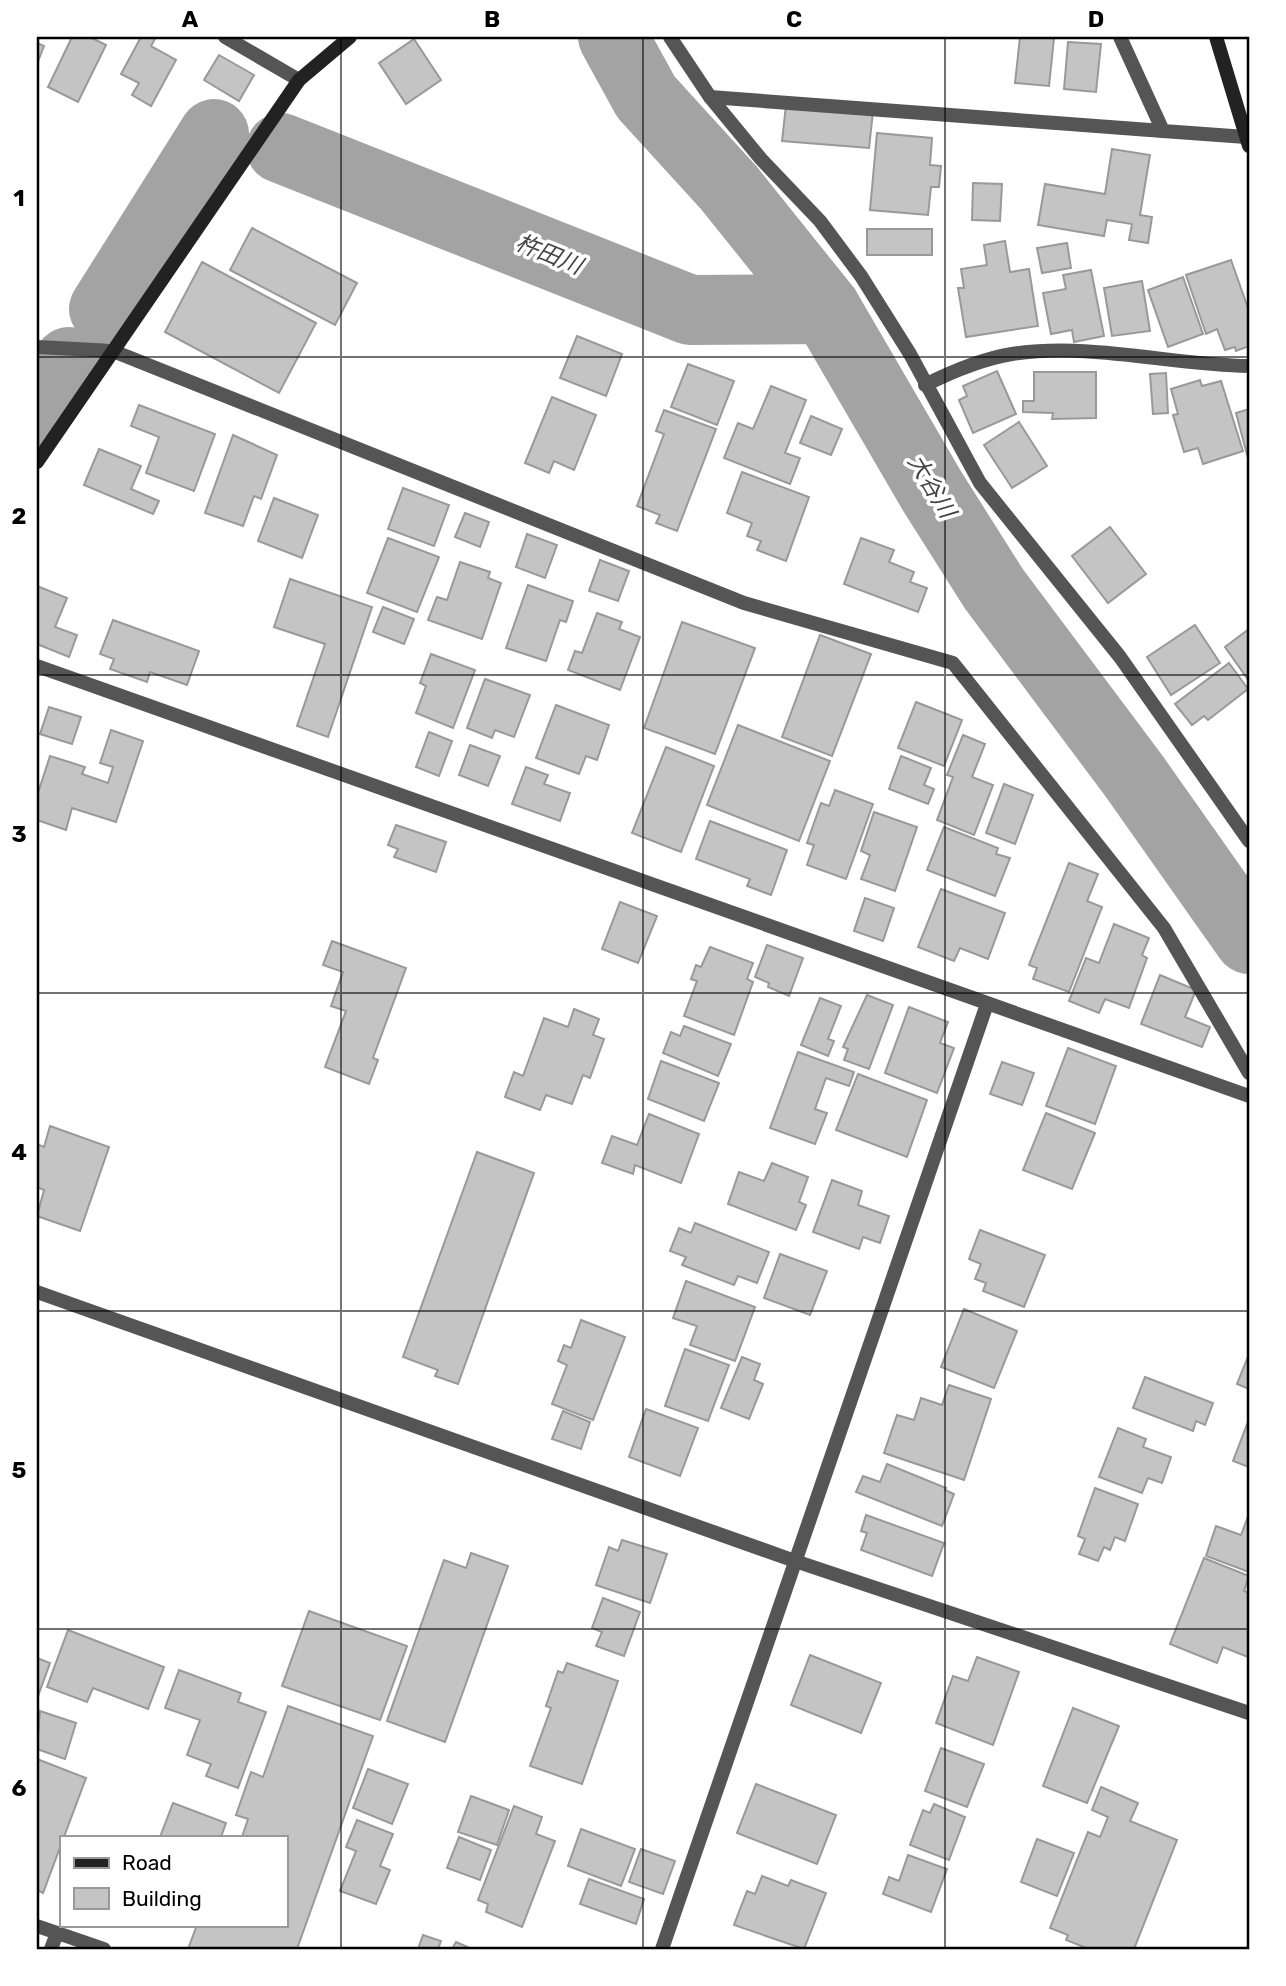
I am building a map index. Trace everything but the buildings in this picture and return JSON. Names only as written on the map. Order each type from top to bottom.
[{"type":"street","points":[[225,37],[299,80]]},
{"type":"street","points":[[37,462],[299,80],[350,37]]},
{"type":"street","points":[[670,37],[710,97],[761,159],[820,221],[861,276],[980,482],[1128,667],[1249,841]]},
{"type":"street","points":[[1120,37],[1163,131]]},
{"type":"street","points":[[710,97],[1248,139],[1216,37]]},
{"type":"street","points":[[37,347],[113,351],[744,603],[953,663],[1164,928],[1249,1073]]},
{"type":"street","points":[[925,384],[960,367],[1012,354],[1129,355],[1249,366]]},
{"type":"street","points":[[37,666],[1249,1096]]},
{"type":"street","points":[[663,1949],[986,1004]]},
{"type":"street","points":[[37,1292],[795,1562],[1249,1713]]},
{"type":"street","points":[[37,1926],[104,1949]]},
{"type":"street","points":[[51,1949],[57,1933]]},
{"type":"waterway","name":"大谷川","points":[[613,37],[646,97],[729,188],[826,309],[932,491],[994,589],[1134,776],[1249,939]]},
{"type":"waterway","name":"杵田川","points":[[104,309],[214,134]]},
{"type":"waterway","name":"杵田川","points":[[281,148],[690,310],[826,309]]},
{"type":"waterway","name":"杵田川","points":[[37,412],[69,362]]}]
